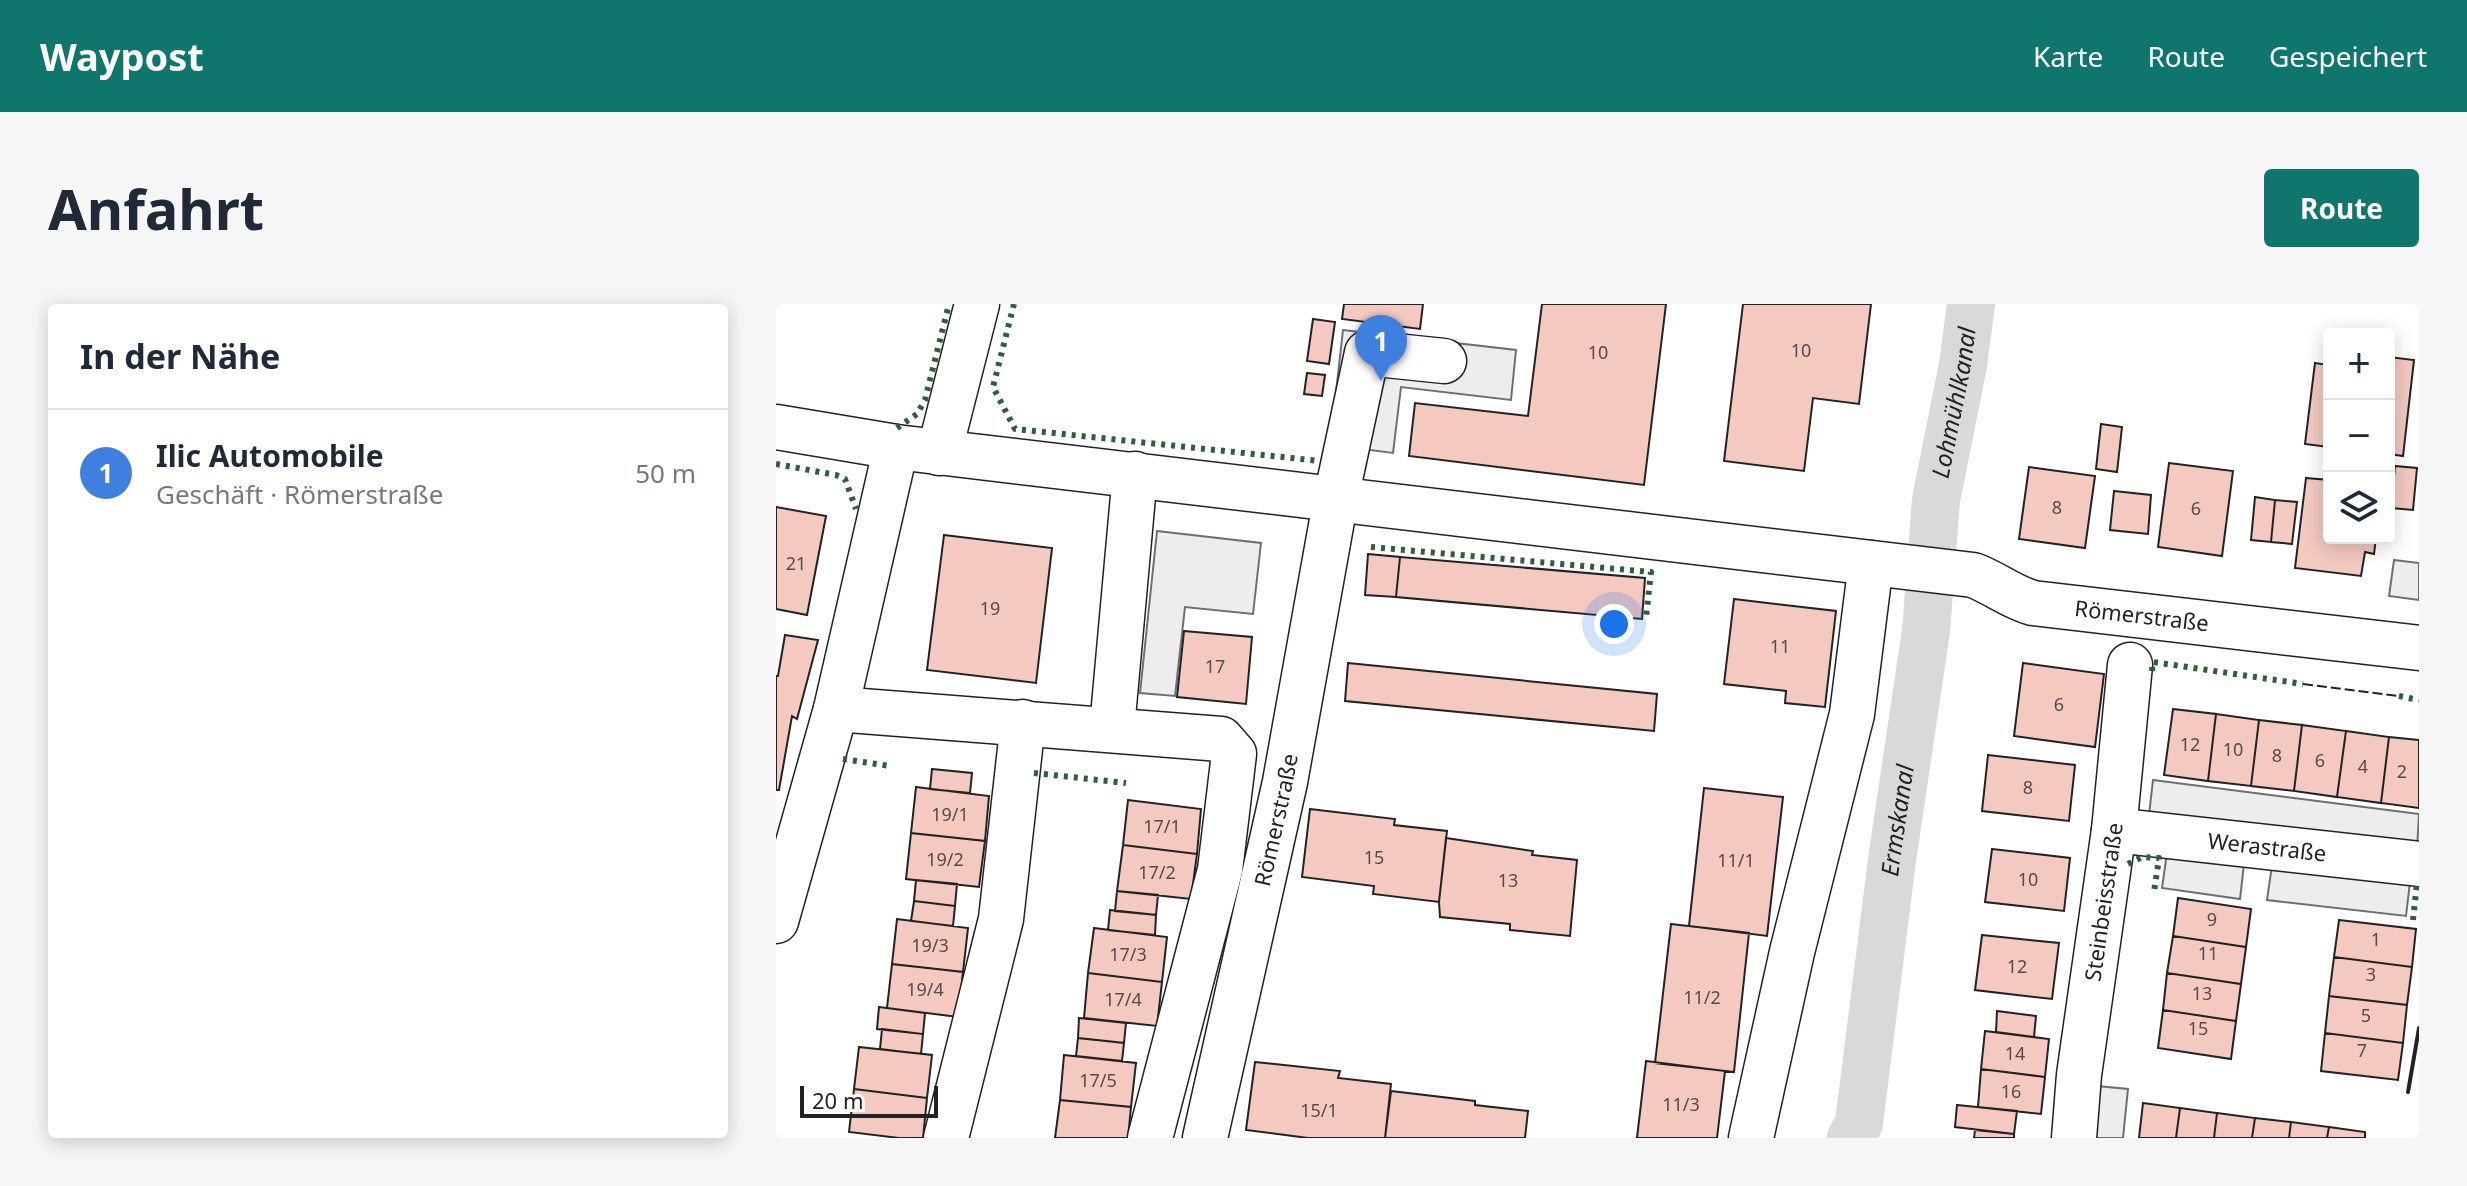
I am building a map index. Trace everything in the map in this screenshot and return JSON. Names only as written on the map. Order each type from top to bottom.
[{"type":"street","points":[[939,453],[977,304]]},
{"type":"street","points":[[1336,498],[1367,353],[1444,361]]},
{"type":"street","name":"Römerstraße","points":[[776,427],[939,453],[1901,566],[1982,578],[2017,599],[2033,603],[2419,648]]},
{"type":"street","points":[[776,921],[836,709],[896,447]]},
{"type":"street","points":[[1112,728],[1135,474]]},
{"type":"street","name":"Römerstraße","points":[[1205,1138],[1285,782],[1336,498]]},
{"type":"street","points":[[1751,1138],[1792,952],[1852,714],[1901,566]]},
{"type":"street","name":"Steinbeisstraße","points":[[2074,1138],[2079,1075],[2114,830],[2130,665]]},
{"type":"street","name":"Römerstraße","points":[[836,709],[1112,728],[1221,739],[1234,754],[1220,870],[1150,1138]]},
{"type":"street","points":[[946,1138],[1001,919],[1023,722]]},
{"type":"street","name":"Werastraße","points":[[2114,830],[2419,864]]},
{"type":"shaded area","points":[[1343,330],[1516,350],[1511,400],[1401,387],[1393,453],[1330,445]]},
{"type":"shaded area","points":[[1157,531],[1261,543],[1253,614],[1185,607],[1175,696],[1140,693]]},
{"type":"shaded area","points":[[2394,560],[2419,563],[2419,600],[2389,596]]},
{"type":"shaded area","points":[[2153,780],[2419,814],[2417,849],[2149,815]]},
{"type":"shaded area","points":[[2167,853],[2244,864],[2240,899],[2162,888]]},
{"type":"shaded area","points":[[2272,865],[2410,882],[2406,916],[2267,900]]},
{"type":"shaded area","points":[[2097,1086],[2128,1089],[2123,1138],[2092,1138]]},
{"type":"building","points":[[1344,304],[1423,304],[1420,329],[1342,319]]},
{"type":"building","points":[[1542,304],[1666,304],[1644,485],[1409,456],[1415,403],[1528,416]]},
{"type":"building","points":[[1743,304],[1871,304],[1859,404],[1813,398],[1804,471],[1724,461]]},
{"type":"building","points":[[1313,319],[1335,322],[1329,364],[1307,361]]},
{"type":"building","points":[[2395,358],[2414,360],[2403,456],[2395,455]]},
{"type":"building","points":[[2315,363],[2323,364],[2323,446],[2305,444]]},
{"type":"building","points":[[1307,373],[1325,375],[1322,396],[1304,394]]},
{"type":"building","points":[[2101,424],[2122,427],[2117,472],[2096,469]]},
{"type":"building","points":[[2169,463],[2233,471],[2222,556],[2158,547]]},
{"type":"building","points":[[2395,466],[2417,468],[2413,510],[2395,508]]},
{"type":"building","points":[[2029,467],[2095,476],[2085,548],[2019,539]]},
{"type":"building","points":[[2306,478],[2323,479],[2323,544],[2375,544],[2374,554],[2365,552],[2361,576],[2295,568]]},
{"type":"building","points":[[2114,491],[2151,495],[2148,534],[2110,530]]},
{"type":"building","points":[[2255,497],[2275,500],[2271,542],[2251,540]]},
{"type":"building","points":[[2275,500],[2297,502],[2292,544],[2271,542]]},
{"type":"building","points":[[776,507],[826,516],[807,615],[776,609]]},
{"type":"building","points":[[944,535],[1052,548],[1036,683],[927,670]]},
{"type":"building","points":[[1368,554],[1400,557],[1396,597],[1365,595]]},
{"type":"building","points":[[1400,557],[1645,578],[1642,619],[1396,597]]},
{"type":"building","points":[[1734,599],[1836,611],[1825,707],[1785,703],[1786,691],[1724,684]]},
{"type":"building","points":[[1184,631],[1252,637],[1246,704],[1177,697]]},
{"type":"building","points":[[785,635],[818,640],[797,719],[792,716],[779,790],[776,790],[776,676]]},
{"type":"building","points":[[1348,663],[1657,694],[1654,731],[1345,701]]},
{"type":"building","points":[[2023,663],[2104,674],[2095,747],[2014,736]]},
{"type":"building","points":[[2173,709],[2216,714],[2208,781],[2164,775]]},
{"type":"building","points":[[2216,714],[2259,720],[2251,786],[2208,781]]},
{"type":"building","points":[[2259,720],[2302,725],[2294,791],[2251,786]]},
{"type":"building","points":[[2302,725],[2346,731],[2337,797],[2294,791]]},
{"type":"building","points":[[2346,731],[2389,737],[2381,803],[2337,797]]},
{"type":"building","points":[[2389,737],[2419,740],[2419,808],[2381,803]]},
{"type":"building","points":[[1988,755],[2075,765],[2069,821],[1982,811]]},
{"type":"building","points":[[932,769],[972,773],[970,793],[930,789]]},
{"type":"building","points":[[916,787],[989,796],[985,841],[911,833]]},
{"type":"building","points":[[1704,788],[1783,797],[1767,936],[1689,926]]},
{"type":"building","points":[[1128,800],[1201,809],[1197,854],[1123,845]]},
{"type":"building","points":[[1310,809],[1395,819],[1394,825],[1447,831],[1439,902],[1373,894],[1374,886],[1302,877]]},
{"type":"building","points":[[911,833],[985,841],[979,887],[906,879]]},
{"type":"building","points":[[1446,838],[1533,851],[1532,855],[1577,860],[1570,936],[1510,930],[1510,924],[1440,917]]},
{"type":"building","points":[[1123,845],[1197,854],[1191,899],[1117,891]]},
{"type":"building","points":[[1992,849],[2070,858],[2064,911],[1985,902]]},
{"type":"building","points":[[916,880],[957,884],[955,906],[914,901]]},
{"type":"building","points":[[1117,891],[1158,895],[1156,915],[1115,911]]},
{"type":"building","points":[[2178,898],[2251,909],[2246,947],[2173,936]]},
{"type":"building","points":[[914,901],[955,906],[953,926],[911,921]]},
{"type":"building","points":[[1110,910],[1156,915],[1155,935],[1108,930]]},
{"type":"building","points":[[897,919],[968,928],[963,972],[892,964]]},
{"type":"building","points":[[2339,920],[2416,929],[2412,967],[2334,957]]},
{"type":"building","points":[[1671,924],[1749,933],[1734,1072],[1655,1063]]},
{"type":"building","points":[[1094,928],[1167,937],[1162,982],[1088,973]]},
{"type":"building","points":[[1982,935],[2059,943],[2052,999],[1975,990]]},
{"type":"building","points":[[2173,936],[2246,947],[2241,984],[2167,973]]},
{"type":"building","points":[[2334,957],[2412,967],[2407,1005],[2329,996]]},
{"type":"building","points":[[892,964],[963,972],[958,1017],[887,1008]]},
{"type":"building","points":[[1088,973],[1162,982],[1157,1026],[1084,1018]]},
{"type":"building","points":[[2167,973],[2241,984],[2236,1021],[2163,1010]]},
{"type":"building","points":[[2329,996],[2407,1005],[2403,1043],[2325,1033]]},
{"type":"building","points":[[879,1007],[925,1013],[923,1034],[877,1029]]},
{"type":"building","points":[[2163,1010],[2236,1021],[2231,1059],[2158,1048]]},
{"type":"building","points":[[1997,1011],[2036,1016],[2034,1037],[1996,1032]]},
{"type":"building","points":[[1079,1018],[1126,1023],[1124,1043],[1078,1038]]},
{"type":"building","points":[[882,1029],[923,1034],[921,1054],[880,1049]]},
{"type":"building","points":[[1985,1031],[2049,1039],[2045,1077],[1981,1069]]},
{"type":"building","points":[[2325,1033],[2403,1043],[2398,1080],[2321,1071]]},
{"type":"building","points":[[1078,1038],[1124,1043],[1122,1061],[1076,1056]]},
{"type":"building","points":[[859,1047],[932,1055],[927,1098],[854,1089]]},
{"type":"building","points":[[1064,1055],[1136,1063],[1131,1107],[1060,1100]]},
{"type":"building","points":[[1646,1061],[1725,1071],[1717,1138],[1637,1138]]},
{"type":"building","points":[[1255,1062],[1340,1071],[1338,1078],[1391,1084],[1385,1138],[1308,1138],[1246,1130]]},
{"type":"building","points":[[1981,1069],[2045,1077],[2041,1114],[1978,1107]]},
{"type":"building","points":[[854,1089],[927,1098],[923,1138],[849,1132]]},
{"type":"building","points":[[1391,1091],[1528,1111],[1525,1138],[1385,1138]]},
{"type":"building","points":[[1060,1100],[1131,1107],[1128,1138],[1055,1138]]},
{"type":"building","points":[[2143,1103],[2180,1108],[2176,1138],[2139,1138]]},
{"type":"building","points":[[1957,1105],[2017,1111],[2014,1134],[1955,1127]]},
{"type":"building","points":[[2180,1108],[2217,1113],[2214,1138],[2176,1138]]},
{"type":"building","points":[[2217,1113],[2255,1118],[2252,1138],[2214,1138]]},
{"type":"building","points":[[2255,1118],[2291,1122],[2289,1138],[2252,1138]]},
{"type":"building","points":[[2291,1122],[2329,1127],[2327,1138],[2289,1138]]},
{"type":"building","points":[[2329,1127],[2365,1132],[2365,1138],[2327,1138]]},
{"type":"building","points":[[1975,1130],[2014,1134],[2014,1138],[1974,1138]]},
{"type":"waterway","name":"Ermskanal","points":[[1851,1138],[1859,1123],[1892,860],[1926,631],[1936,500],[1963,365],[1971,304]]},
{"type":"hedge","points":[[897,428],[917,414],[925,400],[949,304]]},
{"type":"hedge","points":[[1014,304],[993,387],[1015,429],[1320,461]]},
{"type":"hedge","points":[[776,464],[845,479],[856,509]]},
{"type":"hedge","points":[[1371,547],[1651,572],[1646,617]]},
{"type":"hedge","points":[[2152,671],[2153,662],[2303,684]]},
{"type":"hedge","points":[[2399,696],[2419,700]]},
{"type":"hedge","points":[[843,759],[890,766]]},
{"type":"hedge","points":[[1034,773],[1126,783]]},
{"type":"hedge","points":[[2128,864],[2142,857],[2159,858],[2154,892]]},
{"type":"hedge","points":[[2413,920],[2417,883]]},
{"type":"fence","points":[[2303,684],[2399,696]]},
{"type":"wall","points":[[2408,1092],[2419,1028]]},
{"type":"place","name":"Ilic Automobile","points":[[1381,381]]},
{"type":"water label","name":"Lohmühlkanal","points":[[1954,402]]}]
